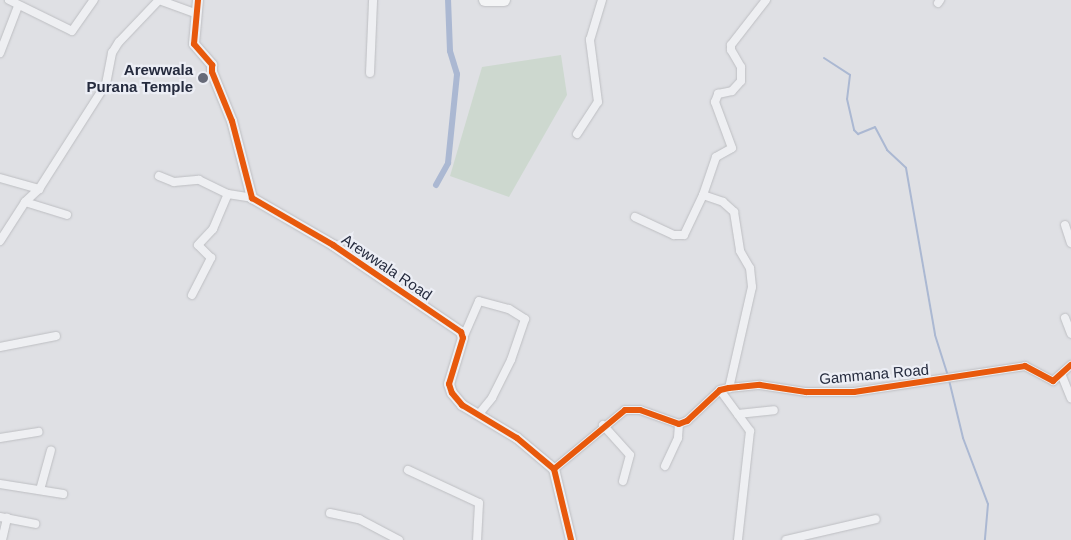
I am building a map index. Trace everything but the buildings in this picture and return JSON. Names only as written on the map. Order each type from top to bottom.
[{"type":"main road","points":[[485,0],[504,0]]},
{"type":"street","points":[[9,0],[72,31],[94,0]]},
{"type":"street","points":[[0,242],[3,232],[25,202],[39,189],[106,84],[112,54],[119,42],[159,0],[165,0],[196,13]]},
{"type":"street","points":[[159,176],[174,182],[198,180],[228,194],[252,198],[232,121],[212,72],[212,65],[194,44],[198,0]]},
{"type":"street","points":[[370,72],[374,0]]},
{"type":"street","points":[[577,134],[598,102],[590,40],[602,0]]},
{"type":"street","points":[[635,217],[674,235],[684,235],[703,195],[716,156],[732,148],[715,102],[718,94],[732,91],[740,81],[741,67],[731,50],[731,45],[766,0]]},
{"type":"street","points":[[0,52],[18,6]]},
{"type":"street","points":[[0,178],[39,189]]},
{"type":"street","points":[[192,296],[211,258],[198,245],[213,229],[228,194]]},
{"type":"street","points":[[703,195],[723,202],[734,212],[740,251],[750,268],[752,287],[729,388]]},
{"type":"street","name":"Arewwala Road","points":[[252,198],[333,245],[461,332],[463,338]]},
{"type":"street","points":[[25,202],[67,215]]},
{"type":"street","points":[[1065,225],[1071,243]]},
{"type":"street","points":[[478,415],[492,398],[511,360],[525,319],[509,309],[479,301],[463,338],[449,384],[459,401],[478,415],[517,438],[554,470],[571,540]]},
{"type":"street","points":[[1065,318],[1071,334]]},
{"type":"street","points":[[0,347],[56,336]]},
{"type":"street","name":"Gammana Road","points":[[679,424],[687,420],[720,390],[729,388],[760,385],[806,392],[854,392],[1025,366],[1048,380],[1054,381],[1062,376]]},
{"type":"street","points":[[1071,366],[1062,376],[1071,398]]},
{"type":"street","points":[[720,390],[750,431],[738,540]]},
{"type":"street","points":[[554,470],[603,425],[625,410],[640,410],[679,424],[678,438],[665,466]]},
{"type":"street","points":[[738,414],[774,410]]},
{"type":"street","points":[[603,425],[630,455],[623,481]]},
{"type":"street","points":[[0,438],[39,432]]},
{"type":"street","points":[[40,490],[51,450]]},
{"type":"street","points":[[408,470],[479,503],[477,540]]},
{"type":"street","points":[[0,484],[63,494]]},
{"type":"street","points":[[330,513],[359,519],[398,540]]},
{"type":"street","points":[[2,540],[3,518],[35,524]]},
{"type":"street","points":[[786,540],[876,519]]},
{"type":"shaded area","points":[[561,55],[567,95],[509,197],[450,176],[482,67]]},
{"type":"waterway","points":[[436,185],[448,163],[457,74],[450,51],[448,0]]},
{"type":"waterway","points":[[824,58],[850,75],[847,99],[854,130],[858,134],[875,127],[887,150],[906,168],[935,335],[948,376]]},
{"type":"waterway","points":[[949,380],[963,438],[988,504],[985,540]]},
{"type":"cycle path","points":[[198,0],[194,44],[212,65],[212,72],[232,121],[252,198],[333,245],[461,332],[463,338],[449,384],[452,393],[462,405],[517,438],[554,469],[571,540]]},
{"type":"cycle path","points":[[554,469],[625,410],[640,410],[679,424],[687,421],[720,390],[729,388],[760,385],[806,392],[854,392],[1025,366],[1053,381],[1071,365]]},
{"type":"place","name":"Arewwala Purana Temple","points":[[203,78]]}]
